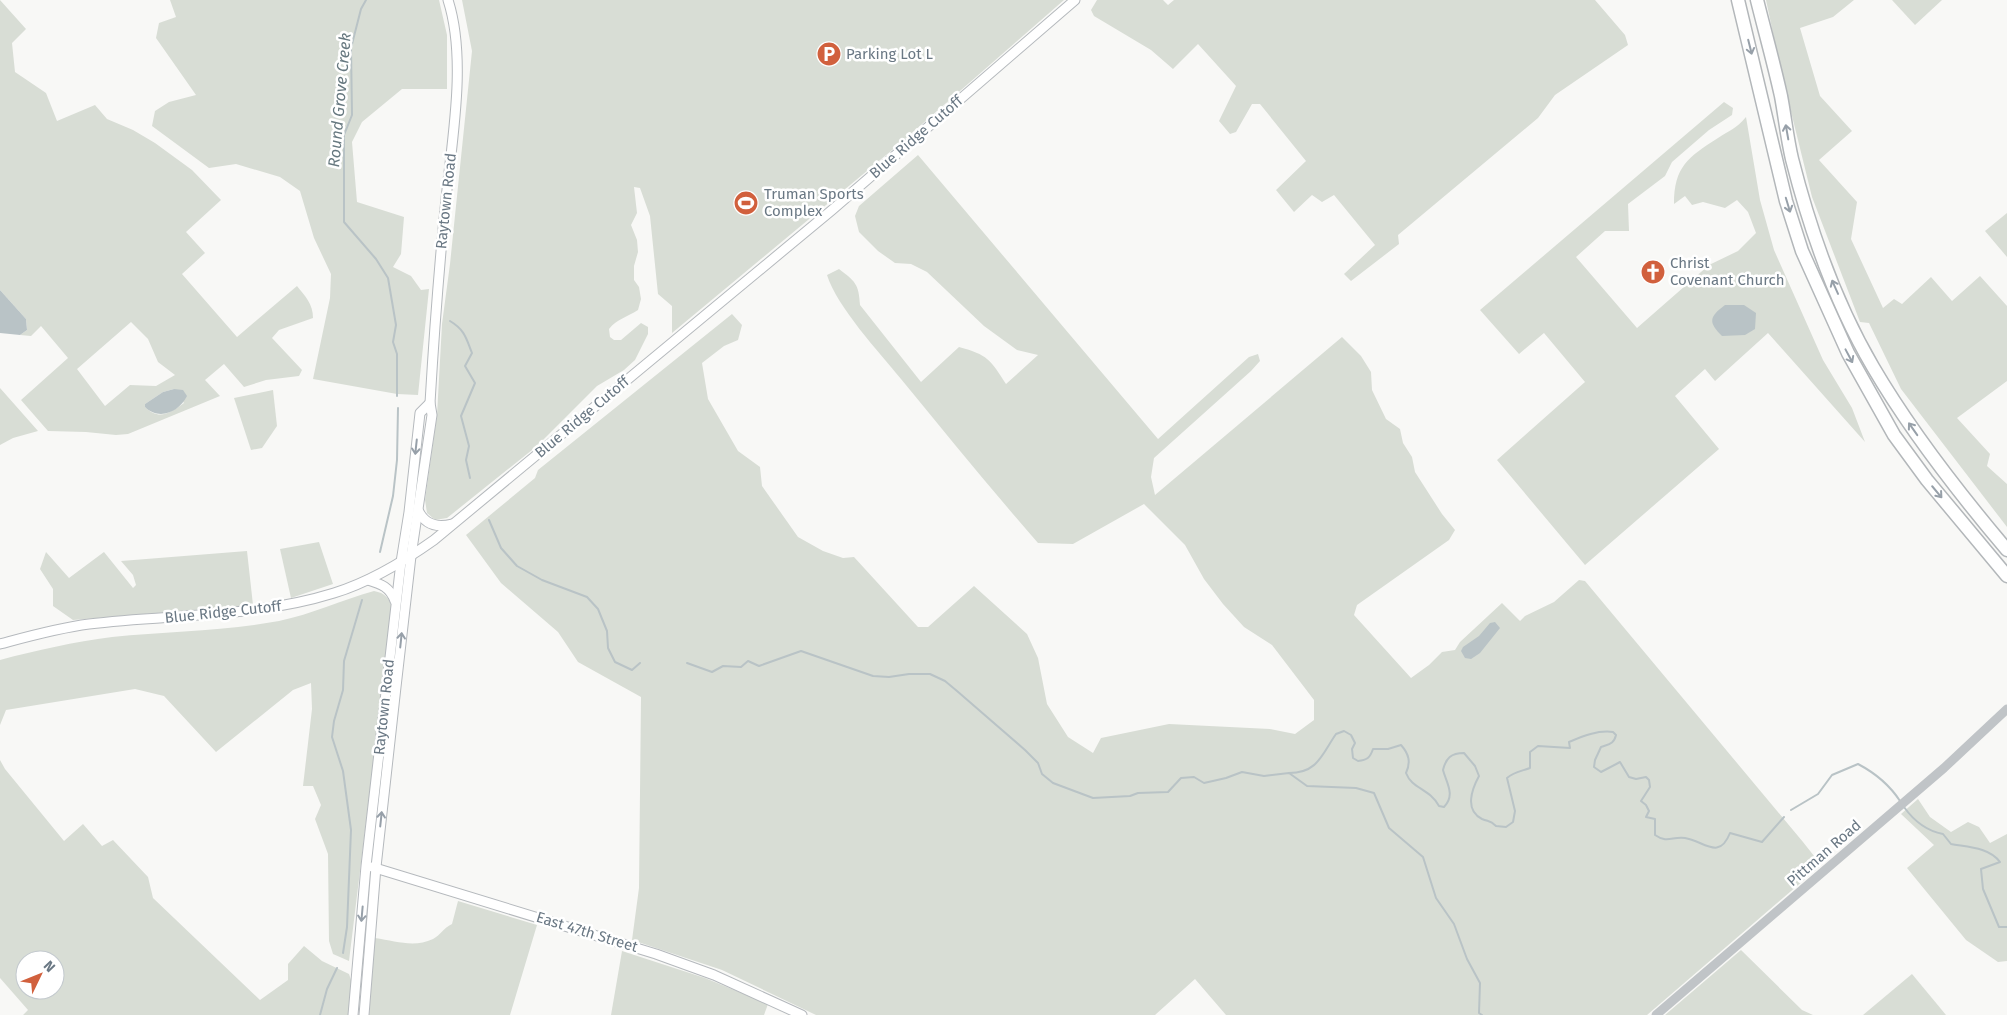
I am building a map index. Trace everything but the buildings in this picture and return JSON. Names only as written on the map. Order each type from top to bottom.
[{"type":"highway","points":[[1738,0],[1786,201],[1802,251],[1848,353],[1894,435],[1927,480],[2007,576]]},
{"type":"highway","points":[[1758,0],[1780,96],[1791,157],[1827,268],[1849,319],[1872,366],[1901,412],[1937,463],[2007,550]]},
{"type":"main road","name":"Raytown Road","points":[[353,1015],[411,556],[432,415],[430,403],[436,300],[456,93],[456,33],[448,0]]},
{"type":"main road","name":"Blue Ridge Cutoff","points":[[0,644],[49,630],[90,624],[271,608],[334,593],[368,580],[411,556],[832,210],[1075,0]]},
{"type":"main road","name":"Raytown Road","points":[[364,1015],[371,866],[400,562],[409,512],[420,413],[430,403]]},
{"type":"main road","points":[[418,510],[422,517],[430,524],[441,526],[452,524]]},
{"type":"main road","points":[[368,580],[390,590],[396,602]]},
{"type":"main road","name":"East 47th Street","points":[[371,866],[656,954],[714,975],[802,1015]]},
{"type":"street","name":"Pittman Road","points":[[1656,1015],[1894,811],[2007,708]]},
{"type":"shaded area","points":[[0,0],[26,29],[12,43],[15,72],[46,93],[57,121],[95,105],[107,119],[133,130],[155,143],[192,170],[221,200],[186,232],[205,253],[182,274],[237,337],[297,286],[310,304],[313,318],[279,330],[272,338],[302,370],[299,376],[266,380],[244,387],[224,364],[205,380],[220,396],[128,434],[48,431],[21,400],[68,358],[41,326],[31,336],[20,335],[27,330],[26,319],[0,290]],"holes":[[[131,322],[148,339],[158,362],[175,375],[156,386],[130,385],[105,406],[77,369]],[[174,389],[184,403],[174,410],[160,415],[145,407],[145,404],[163,392]]]},
{"type":"shaded area","points":[[170,0],[439,0],[447,35],[447,89],[402,89],[362,122],[352,142],[357,202],[404,217],[401,254],[393,267],[411,276],[421,290],[429,289],[418,395],[397,394],[313,379],[330,298],[331,274],[314,238],[300,191],[280,177],[236,164],[209,168],[152,126],[155,111],[169,102],[196,95],[156,38],[159,23],[176,17]]},
{"type":"shaded area","points":[[462,0],[1064,0],[897,146],[672,333],[672,306],[658,294],[650,216],[640,188],[634,187],[637,213],[631,225],[637,240],[638,252],[634,266],[634,280],[639,287],[641,299],[638,310],[619,320],[609,329],[610,337],[614,340],[621,340],[641,323],[648,327],[648,334],[635,360],[624,370],[597,386],[537,446],[447,518],[435,520],[427,513],[425,500],[437,415],[442,324],[472,51]]},
{"type":"shaded area","points":[[1097,0],[1163,0],[1168,5],[1174,0],[1595,0],[1625,35],[1628,45],[1555,95],[1538,118],[1398,235],[1399,244],[1351,281],[1344,274],[1375,245],[1334,195],[1322,202],[1312,195],[1294,212],[1276,190],[1306,161],[1260,104],[1252,104],[1236,132],[1230,134],[1219,121],[1236,86],[1198,44],[1173,69],[1151,50],[1094,16],[1091,10]]},
{"type":"shaded area","points":[[1766,0],[1854,0],[1833,17],[1800,28],[1820,96],[1852,131],[1819,160],[1857,202],[1851,239],[1883,308],[1894,299],[1902,304],[1931,277],[1952,301],[1980,276],[2007,306],[2007,381],[1957,418],[1990,454],[1987,466],[2007,484],[2007,527],[1901,389],[1869,323],[1860,322],[1812,197],[1781,71]]},
{"type":"shaded area","points":[[1892,0],[1942,0],[1915,25]]},
{"type":"shaded area","points":[[1724,102],[1733,108],[1732,115],[1709,130],[1672,162],[1665,176],[1628,204],[1629,231],[1605,231],[1576,257],[1637,328],[1709,265],[1738,251],[1756,233],[1748,212],[1737,200],[1725,208],[1703,202],[1692,205],[1685,196],[1674,204],[1677,181],[1685,164],[1698,151],[1736,127],[1746,117],[1760,200],[1774,250],[1823,360],[1852,408],[1865,442],[1768,333],[1715,381],[1705,369],[1675,396],[1719,449],[1585,565],[1497,460],[1585,382],[1544,333],[1519,354],[1480,310]]},
{"type":"shaded area","points":[[918,155],[1158,439],[1249,357],[1258,354],[1260,361],[1251,371],[1154,458],[1151,477],[1155,495],[1342,337],[1361,356],[1371,372],[1372,390],[1386,419],[1400,429],[1403,443],[1412,457],[1415,472],[1442,514],[1455,530],[1449,540],[1357,605],[1354,615],[1411,678],[1429,665],[1442,652],[1455,650],[1460,642],[1502,603],[1520,621],[1525,616],[1554,602],[1579,580],[1585,581],[1803,842],[1818,861],[1819,867],[1647,1015],[1226,1015],[1195,979],[1155,1015],[816,1015],[722,970],[632,940],[639,888],[641,697],[578,662],[558,632],[501,583],[466,535],[535,478],[538,470],[732,314],[742,325],[738,340],[724,346],[702,363],[708,399],[738,451],[760,467],[762,486],[798,537],[823,551],[843,558],[854,557],[918,627],[928,627],[974,586],[1027,634],[1038,658],[1047,704],[1068,737],[1093,753],[1101,738],[1169,724],[1270,729],[1295,734],[1314,720],[1314,700],[1272,645],[1244,627],[1223,604],[1204,579],[1185,545],[1144,504],[1073,544],[1038,543],[849,315],[832,288],[827,275],[839,269],[855,284],[859,292],[860,305],[921,382],[959,347],[987,359],[992,363],[1006,384],[1038,355],[1017,350],[984,326],[927,272],[911,264],[895,263],[878,251],[859,232],[855,216],[859,206]]},
{"type":"shaded area","points":[[2007,213],[2007,257],[1985,231]]},
{"type":"shaded area","points":[[0,290],[26,319],[27,330],[20,335],[0,333]]},
{"type":"shaded area","points":[[1725,305],[1744,305],[1756,313],[1755,329],[1745,335],[1722,336],[1714,327],[1712,320],[1713,316]]},
{"type":"shaded area","points":[[0,388],[38,431],[13,438],[0,445]]},
{"type":"shaded area","points":[[174,389],[183,390],[187,396],[174,410],[162,414],[150,411],[145,407],[145,404],[163,392]]},
{"type":"shaded area","points":[[273,390],[277,426],[262,448],[251,450],[234,398]]},
{"type":"shaded area","points":[[319,542],[333,584],[291,598],[280,549]]},
{"type":"shaded area","points":[[247,551],[253,605],[73,620],[53,606],[53,589],[40,569],[46,552],[69,578],[104,552],[133,588],[136,585],[133,575],[121,561]]},
{"type":"shaded area","points":[[374,591],[386,597],[392,609],[349,961],[333,954],[329,941],[328,854],[315,819],[321,805],[313,786],[303,786],[312,709],[311,683],[293,690],[216,752],[164,696],[135,689],[6,710],[0,725],[0,660],[84,641],[112,637],[217,629],[279,621],[303,615]]},
{"type":"shaded area","points":[[1495,622],[1500,628],[1480,653],[1471,659],[1465,658],[1461,651],[1463,647],[1479,636],[1490,623]]},
{"type":"shaded area","points":[[0,760],[5,769],[64,841],[83,824],[102,846],[113,840],[148,877],[153,898],[260,1000],[288,980],[288,964],[304,946],[322,961],[349,974],[352,983],[349,1015],[23,1015],[28,1010],[19,1000],[65,1000],[65,950],[15,950],[15,995],[0,978]]},
{"type":"shaded area","points":[[1918,799],[1930,817],[1951,832],[1968,822],[1979,827],[1990,843],[2007,834],[2007,961],[1998,962],[1966,940],[1907,868],[1934,845],[1901,814]]},
{"type":"shaded area","points":[[458,901],[537,925],[510,1015],[369,1015],[375,938],[412,943],[426,942],[433,939],[452,924]]},
{"type":"shaded area","points":[[1741,950],[1802,1010],[1813,1015],[1665,1015]]},
{"type":"shaded area","points":[[622,951],[705,978],[768,1004],[764,1015],[611,1015]]},
{"type":"shaded area","points":[[1912,974],[1946,1015],[1863,1015]]},
{"type":"waterway","name":"Round Grove Creek","points":[[366,0],[361,9],[351,48],[352,115],[344,135],[344,222],[376,259],[388,278],[396,325],[393,342],[397,354],[397,396]]},
{"type":"waterway","points":[[450,321],[462,331],[472,353],[465,366],[475,383],[461,416],[469,446],[466,460],[470,478]]},
{"type":"waterway","name":"Round Grove Creek","points":[[380,552],[393,496],[397,460],[398,408]]},
{"type":"waterway","points":[[489,520],[501,548],[517,566],[542,580],[587,597],[598,609],[607,631],[608,648],[615,662],[632,670],[640,663]]},
{"type":"waterway","name":"Round Grove Creek","points":[[343,953],[347,927],[351,830],[343,771],[332,737],[334,721],[343,690],[344,661],[362,600]]},
{"type":"waterway","points":[[687,663],[712,672],[723,666],[741,667],[748,661],[759,666],[801,651],[873,676],[889,677],[909,674],[930,674],[945,681],[1025,750],[1038,763],[1042,774],[1053,783],[1093,798],[1168,792],[1181,778],[1194,777],[1204,783],[1242,772],[1264,776],[1289,773],[1307,786],[1356,788],[1374,793],[1389,828],[1423,857],[1436,898],[1454,924],[1467,959],[1480,983],[1479,1013],[1482,1015]]},
{"type":"waterway","points":[[1289,773],[1307,770],[1313,766],[1323,755],[1336,734],[1344,731],[1351,735],[1355,743],[1352,749],[1353,758],[1358,761],[1368,758],[1373,749],[1388,749],[1401,745],[1408,758],[1406,773],[1409,778],[1416,786],[1435,800],[1439,806],[1444,807],[1448,802],[1450,793],[1443,770],[1444,766],[1452,755],[1464,753],[1475,766],[1479,776],[1472,793],[1471,805],[1473,810],[1482,819],[1496,826],[1506,827],[1513,822],[1515,811],[1507,778],[1530,768],[1530,752],[1538,746],[1570,748],[1569,742],[1596,733],[1613,732],[1616,735],[1614,740],[1601,747],[1594,767],[1601,772],[1620,762],[1629,777],[1636,779],[1646,777],[1649,780],[1650,787],[1641,801],[1649,811],[1646,817],[1655,819],[1655,835],[1659,838],[1685,838],[1716,848],[1726,841],[1730,833],[1762,842],[1784,817]]},
{"type":"waterway","points":[[1791,810],[1818,794],[1832,775],[1858,764],[1881,780],[1900,801]]},
{"type":"waterway","points":[[1904,807],[1917,821],[1926,828],[1943,834],[1951,844],[1971,847],[1990,853],[2000,862],[1981,869],[1983,889],[1999,927],[2007,927]]},
{"type":"waterway","name":"Round Grove Creek","points":[[320,1015],[327,989],[337,968]]},
{"type":"place","name":"Parking Lot L","points":[[829,54]]},
{"type":"place","name":"Truman Sports Complex","points":[[746,203]]},
{"type":"place","name":"Christ Covenant Church","points":[[1653,272]]}]
